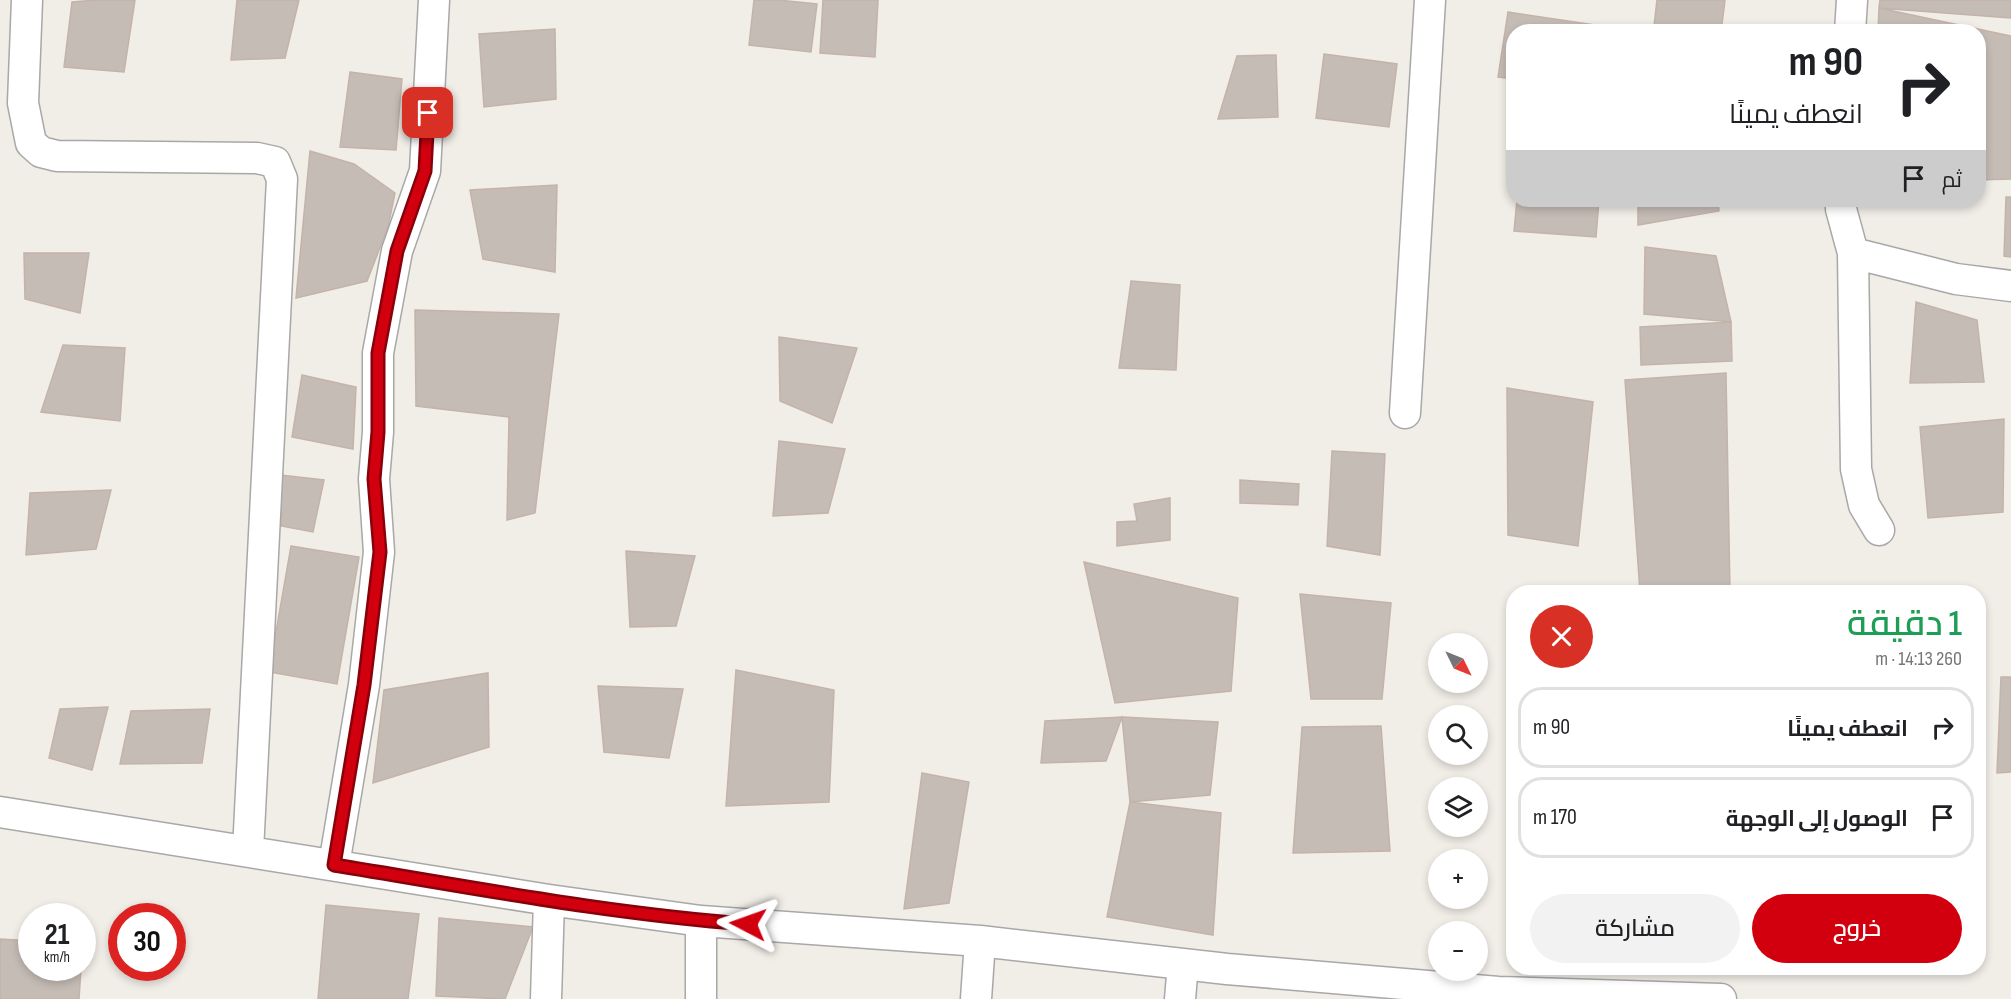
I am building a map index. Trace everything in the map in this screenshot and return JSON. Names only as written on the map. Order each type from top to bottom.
[{"type":"street","points":[[27,0],[23,104],[31,143],[40,152],[57,156],[257,158],[275,162],[282,179],[248,851]]},
{"type":"street","points":[[334,865],[364,685],[380,552],[374,479],[378,432],[378,353],[397,251],[425,171],[434,0]]},
{"type":"street","points":[[1405,413],[1430,0]]},
{"type":"street","points":[[1850,24],[1852,0]]},
{"type":"street","points":[[1841,207],[1853,253],[1856,469],[1864,505],[1879,530]]},
{"type":"street","points":[[1853,253],[1956,279],[2011,286]]},
{"type":"street","points":[[0,812],[549,900],[701,921],[980,941],[1183,964],[1498,992],[1721,999]]},
{"type":"street","points":[[546,999],[549,900]]},
{"type":"street","points":[[701,921],[701,999]]},
{"type":"street","points":[[976,999],[980,941]]},
{"type":"street","points":[[1179,999],[1183,964]]},
{"type":"building","points":[[135,0],[124,72],[64,67],[72,2]]},
{"type":"building","points":[[237,0],[299,0],[285,58],[231,60]]},
{"type":"building","points":[[754,0],[817,4],[811,52],[749,45]]},
{"type":"building","points":[[823,0],[878,0],[875,57],[820,53]]},
{"type":"building","points":[[1657,0],[1725,0],[1722,24],[1654,24]]},
{"type":"building","points":[[1880,0],[2011,0],[2011,18],[1879,8]]},
{"type":"building","points":[[1879,8],[1954,24],[1878,24]]},
{"type":"building","points":[[1508,12],[1588,24],[1506,24]]},
{"type":"building","points":[[1506,25],[1506,78],[1498,77]]},
{"type":"building","points":[[555,29],[556,99],[484,107],[479,34]]},
{"type":"building","points":[[1986,31],[2011,36],[2011,179],[1986,180]]},
{"type":"building","points":[[1324,54],[1397,64],[1389,127],[1316,118]]},
{"type":"building","points":[[1276,55],[1278,117],[1218,119],[1237,56]]},
{"type":"building","points":[[350,72],[402,79],[396,150],[340,147]]},
{"type":"building","points":[[310,151],[354,164],[395,193],[388,227],[367,281],[296,298]]},
{"type":"building","points":[[557,185],[555,272],[483,259],[470,190]]},
{"type":"building","points":[[2006,197],[2011,197],[2011,257],[2004,256]]},
{"type":"building","points":[[1516,207],[1598,207],[1596,237],[1514,231]]},
{"type":"building","points":[[1638,207],[1719,207],[1719,211],[1638,225]]},
{"type":"building","points":[[1645,247],[1716,256],[1731,322],[1644,314]]},
{"type":"building","points":[[24,253],[89,253],[80,313],[25,299]]},
{"type":"building","points":[[1131,281],[1180,285],[1176,370],[1119,368]]},
{"type":"building","points":[[1916,302],[1977,320],[1984,382],[1910,383]]},
{"type":"building","points":[[415,310],[559,314],[535,513],[507,520],[509,417],[416,406]]},
{"type":"building","points":[[1731,322],[1732,361],[1641,365],[1640,327]]},
{"type":"building","points":[[779,337],[857,348],[832,423],[780,401]]},
{"type":"building","points":[[63,345],[125,348],[120,421],[41,412]]},
{"type":"building","points":[[1726,373],[1730,585],[1640,585],[1625,380]]},
{"type":"building","points":[[302,375],[356,387],[353,449],[292,437]]},
{"type":"building","points":[[1507,388],[1593,402],[1578,546],[1508,535]]},
{"type":"building","points":[[2004,419],[2003,512],[1928,518],[1920,427]]},
{"type":"building","points":[[779,441],[845,449],[828,513],[773,516]]},
{"type":"building","points":[[1332,451],[1385,454],[1380,555],[1327,546]]},
{"type":"building","points":[[280,475],[324,480],[313,532],[281,526]]},
{"type":"building","points":[[1240,480],[1299,484],[1298,505],[1240,503]]},
{"type":"building","points":[[111,490],[96,549],[26,555],[30,493]]},
{"type":"building","points":[[1170,498],[1170,540],[1117,546],[1117,522],[1137,521],[1134,504]]},
{"type":"building","points":[[291,546],[359,557],[337,684],[269,672]]},
{"type":"building","points":[[626,551],[695,556],[676,626],[630,627]]},
{"type":"building","points":[[1084,562],[1238,598],[1231,691],[1115,703]]},
{"type":"building","points":[[1300,594],[1391,603],[1382,699],[1311,699]]},
{"type":"building","points":[[736,670],[834,690],[829,802],[726,806]]},
{"type":"building","points":[[488,673],[489,747],[373,783],[384,690]]},
{"type":"building","points":[[2001,677],[2011,677],[2011,772],[1997,773]]},
{"type":"building","points":[[598,686],[683,689],[669,758],[604,752]]},
{"type":"building","points":[[108,707],[92,770],[49,758],[60,709]]},
{"type":"building","points":[[210,709],[202,763],[120,764],[131,711]]},
{"type":"building","points":[[1122,717],[1218,722],[1210,795],[1130,802]]},
{"type":"building","points":[[1122,717],[1106,761],[1041,763],[1045,721]]},
{"type":"building","points":[[1381,726],[1390,851],[1293,853],[1302,727]]},
{"type":"building","points":[[922,773],[969,782],[949,903],[904,909]]},
{"type":"building","points":[[1130,802],[1221,813],[1213,935],[1107,917]]},
{"type":"building","points":[[326,905],[419,914],[408,999],[318,999]]},
{"type":"building","points":[[439,918],[533,927],[505,999],[436,996]]},
{"type":"building","points":[[0,939],[18,940],[18,981],[80,981],[79,999],[0,999]]},
{"type":"route","points":[[428,113],[425,171],[397,251],[378,353],[378,432],[374,479],[380,552],[364,685],[334,865],[549,900],[701,921],[748,924]]}]
